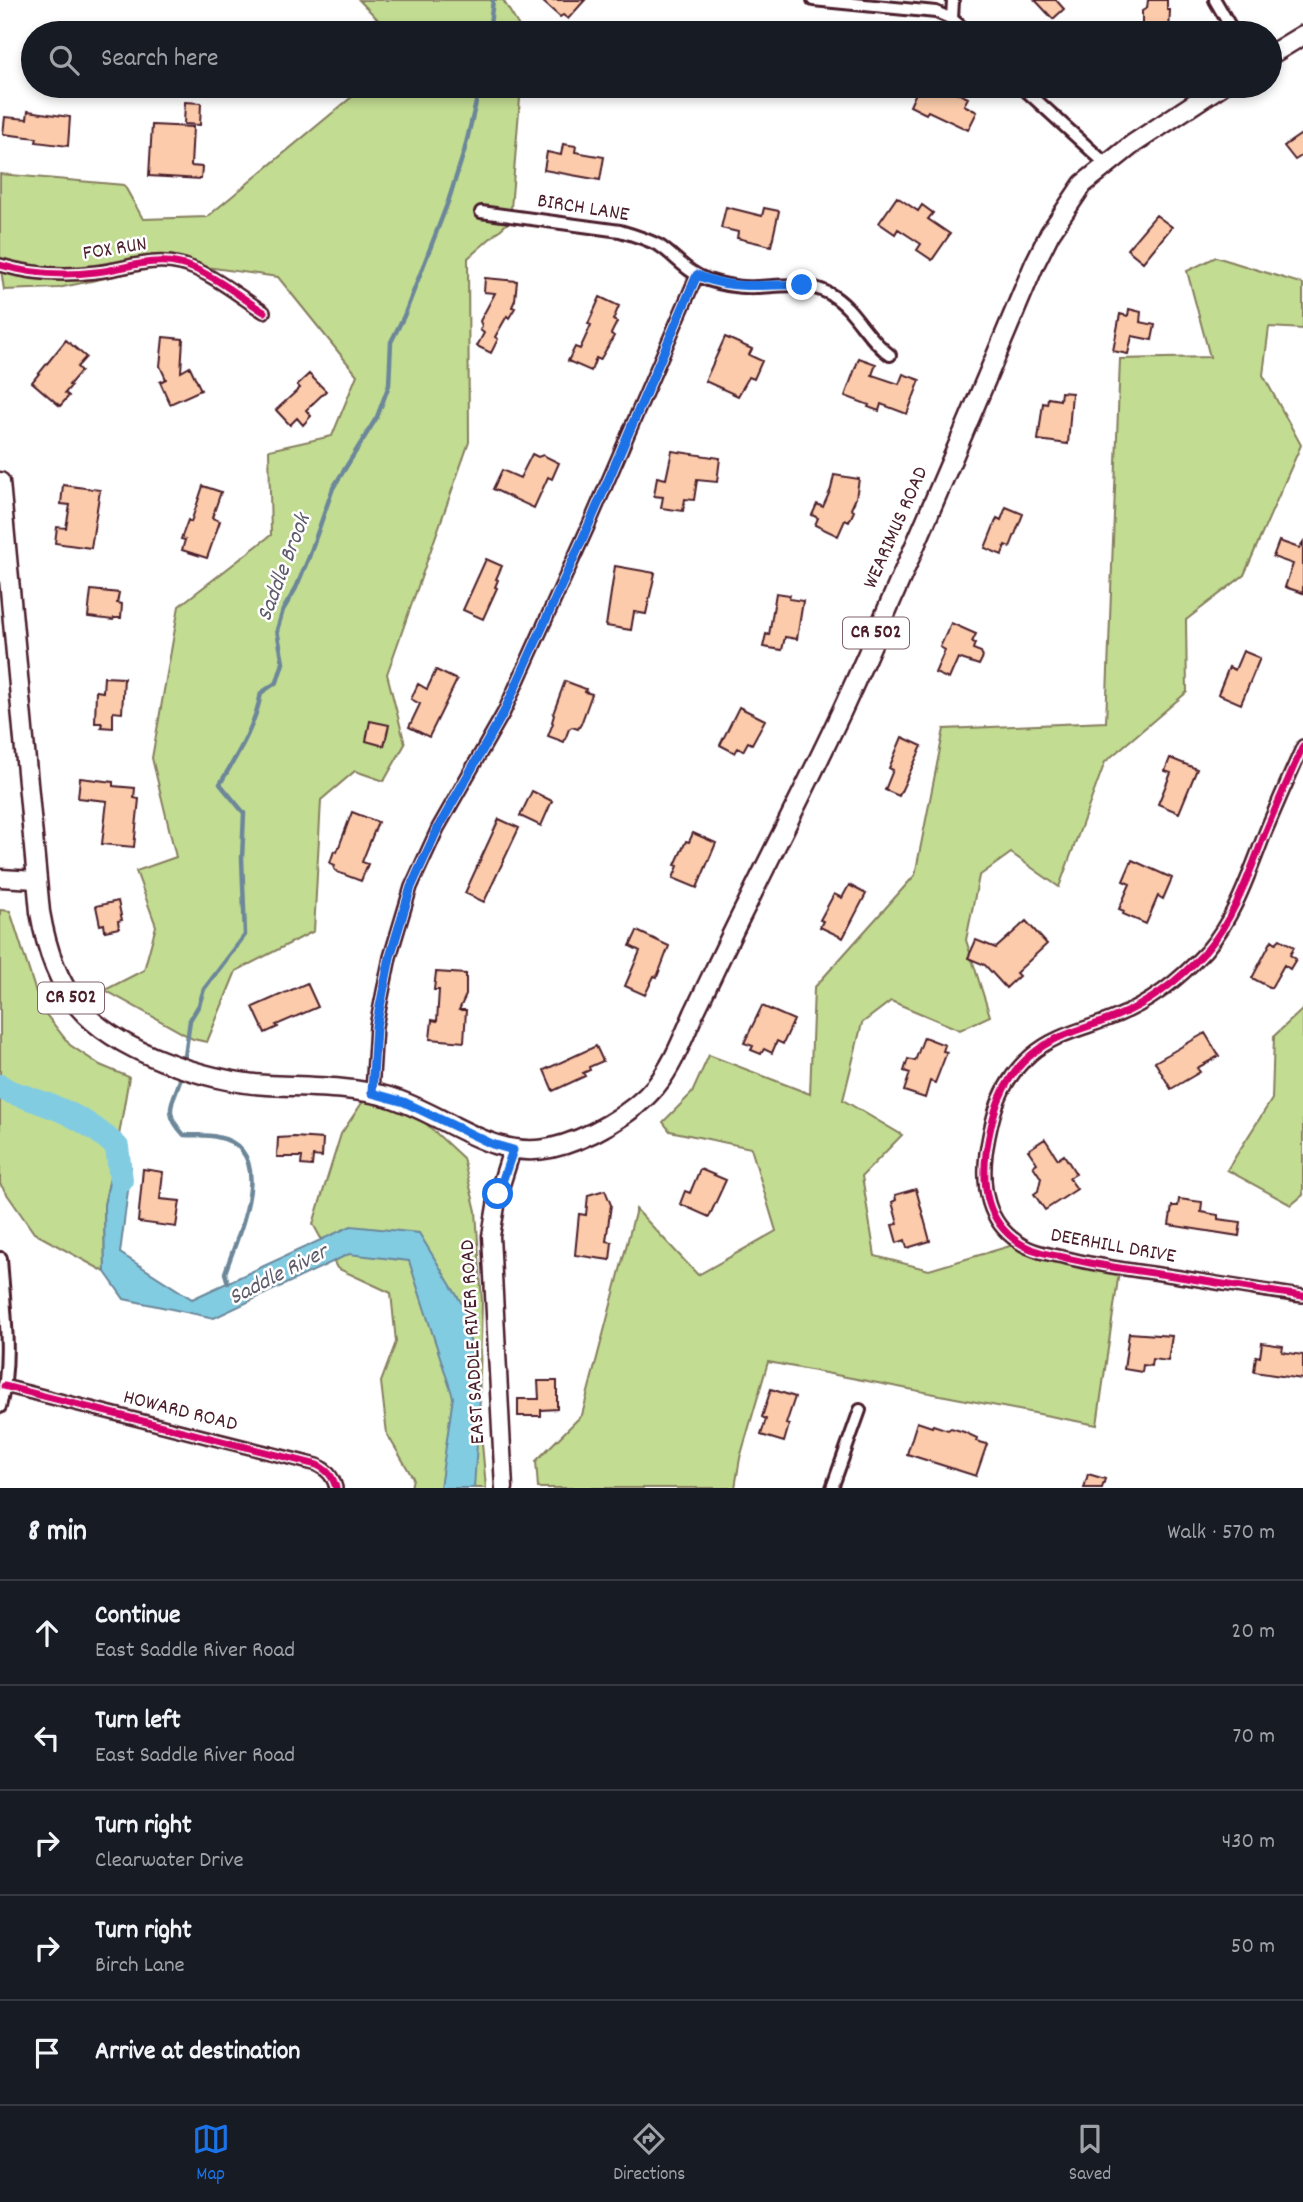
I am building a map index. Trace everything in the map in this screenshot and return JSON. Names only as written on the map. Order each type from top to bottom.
[{"type":"main road","points":[[1282,48],[1303,35]]},
{"type":"main road","name":"WEARIMUS ROAD","points":[[513,1150],[551,1148],[605,1126],[638,1104],[665,1074],[845,704],[1035,263],[1064,209],[1083,184],[1106,164],[1203,98]]},
{"type":"main road","name":"CR 502","points":[[0,482],[41,921],[58,974],[73,1001],[91,1021],[113,1038],[193,1072],[246,1084],[318,1087],[372,1093],[404,1102],[492,1144],[513,1150]]},
{"type":"main road","points":[[4,878],[36,880]]},
{"type":"main road","name":"EAST SADDLE RIVER ROAD","points":[[504,1488],[491,1236],[498,1194],[513,1150]]},
{"type":"street","points":[[813,0],[936,12],[955,21]]},
{"type":"street","points":[[952,19],[953,0]]},
{"type":"street","points":[[1215,0],[1227,21]]},
{"type":"street","points":[[1034,98],[1106,164]]},
{"type":"street","name":"BIRCH LANE","points":[[481,212],[620,231],[641,237],[660,247],[697,275],[728,285],[753,287],[786,284],[817,289],[843,303],[875,344],[890,355]]},
{"type":"street","name":"FOX RUN","points":[[0,265],[35,272],[71,274],[146,262],[181,264],[198,270],[264,312]]},
{"type":"street","points":[[372,1093],[376,1027],[390,957],[411,887],[438,828],[504,712],[697,275]]},
{"type":"street","name":"DEERHILL DRIVE","points":[[1303,746],[1238,901],[1209,947],[1167,987],[1143,1003],[1118,1016],[1066,1033],[1046,1043],[1024,1061],[997,1101],[991,1120],[983,1175],[989,1207],[996,1220],[1007,1233],[1034,1250],[1090,1264],[1303,1296]]},
{"type":"street","points":[[0,1407],[7,1358],[1,1258]]},
{"type":"street","name":"HOWARD ROAD","points":[[4,1386],[317,1465],[332,1477],[337,1488]]},
{"type":"street","points":[[836,1487],[860,1410]]},
{"type":"green space","points":[[359,0],[503,0],[516,21],[379,21]]},
{"type":"green space","points":[[351,98],[520,98],[510,221],[468,258],[469,442],[387,674],[405,744],[384,781],[355,771],[321,800],[314,931],[236,971],[207,1042],[193,1039],[105,990],[144,970],[156,926],[136,871],[176,857],[152,758],[179,606],[271,535],[269,450],[332,436],[357,375],[278,277],[177,263],[58,288],[4,290],[0,263],[0,174],[124,185],[143,219],[207,217]]},
{"type":"green space","points":[[1216,257],[1303,284],[1303,329],[1269,327],[1263,375],[1301,445],[1244,575],[1186,620],[1187,692],[1105,762],[1059,887],[1011,853],[979,876],[966,940],[990,1016],[960,1030],[891,1001],[862,1023],[843,1100],[902,1135],[862,1176],[875,1256],[929,1270],[1020,1243],[1120,1265],[1097,1425],[768,1362],[740,1458],[735,1488],[538,1488],[536,1461],[582,1415],[636,1209],[698,1275],[776,1231],[751,1148],[670,1131],[663,1122],[692,1093],[709,1055],[810,1094],[814,988],[915,875],[944,729],[1106,722],[1120,359],[1210,357],[1187,271]]},
{"type":"green space","points":[[0,910],[10,911],[41,1008],[70,1045],[100,1065],[129,1077],[104,1205],[105,1272],[34,1233],[0,1184]]},
{"type":"green space","points":[[1303,1009],[1303,1195],[1291,1205],[1227,1170],[1272,1099],[1274,1036]]},
{"type":"green space","points":[[366,1097],[420,1118],[463,1158],[476,1211],[482,1302],[479,1409],[486,1488],[411,1488],[413,1478],[387,1434],[381,1382],[396,1342],[391,1293],[337,1268],[313,1224],[341,1134]]},
{"type":"water","points":[[117,1147],[131,1167],[120,1253],[192,1299],[351,1226],[419,1233],[464,1307],[480,1398],[474,1488],[440,1488],[453,1397],[409,1261],[349,1254],[214,1318],[124,1299],[105,1272],[104,1205]]},
{"type":"building","points":[[541,0],[585,0],[568,19],[563,15],[560,17]]},
{"type":"building","points":[[1035,0],[1056,0],[1064,9],[1053,19]]},
{"type":"building","points":[[1148,0],[1167,0],[1170,21],[1142,21],[1142,11],[1147,8]]},
{"type":"building","points":[[914,98],[968,98],[964,105],[977,112],[968,130],[928,111],[926,114],[910,106]]},
{"type":"building","points":[[185,102],[201,103],[200,125],[184,124]]},
{"type":"building","points":[[28,111],[70,117],[68,146],[36,142],[37,138],[3,134],[5,117],[27,119]]},
{"type":"building","points":[[152,125],[193,127],[191,166],[202,167],[201,179],[149,176]]},
{"type":"building","points":[[1303,133],[1303,155],[1295,160],[1284,146]]},
{"type":"building","points":[[563,144],[576,146],[575,152],[604,157],[600,180],[544,170],[547,152],[561,155]]},
{"type":"building","points":[[897,197],[918,211],[922,205],[933,213],[928,219],[950,234],[932,260],[917,250],[921,244],[898,229],[895,234],[879,223]]},
{"type":"building","points":[[726,207],[762,216],[764,208],[779,211],[771,246],[737,238],[738,232],[721,228]]},
{"type":"building","points":[[1156,215],[1172,227],[1143,262],[1127,249]]},
{"type":"building","points":[[485,278],[517,281],[512,307],[515,308],[495,337],[498,339],[491,353],[477,346],[484,333],[480,330],[480,321],[495,293],[484,292]]},
{"type":"building","points":[[600,297],[619,306],[613,320],[617,322],[611,334],[614,336],[600,360],[596,358],[591,371],[568,361],[575,347],[580,349]]},
{"type":"building","points":[[1129,309],[1141,312],[1140,322],[1155,325],[1152,340],[1132,336],[1128,354],[1113,351],[1120,314],[1128,316]]},
{"type":"building","points":[[163,337],[183,339],[181,372],[190,367],[201,390],[170,404],[160,382],[166,379],[160,366]]},
{"type":"building","points":[[725,337],[752,349],[749,355],[762,361],[754,379],[749,377],[738,396],[705,381]]},
{"type":"building","points":[[66,340],[86,357],[77,367],[81,371],[65,393],[69,396],[60,406],[32,382]]},
{"type":"building","points":[[859,358],[876,364],[872,375],[899,384],[903,374],[920,380],[907,414],[881,404],[879,411],[845,396]]},
{"type":"building","points":[[309,374],[326,391],[306,410],[311,416],[303,425],[297,418],[290,425],[276,410],[300,388],[297,385]]},
{"type":"building","points":[[1061,392],[1072,393],[1068,444],[1038,440],[1043,403],[1047,404],[1048,398],[1060,400]]},
{"type":"building","points":[[672,451],[720,458],[717,482],[697,480],[694,500],[685,499],[683,511],[661,508],[663,497],[654,496],[657,477],[666,479]]},
{"type":"building","points":[[532,454],[538,457],[543,455],[559,463],[552,479],[548,477],[534,508],[493,489],[502,470],[520,478]]},
{"type":"building","points":[[834,475],[859,479],[851,509],[854,511],[849,522],[845,520],[838,536],[815,525],[818,518],[812,515],[817,504],[823,507]]},
{"type":"building","points":[[63,485],[100,490],[91,548],[55,543],[57,527],[66,528],[70,505],[61,504]]},
{"type":"building","points":[[203,486],[221,492],[212,518],[220,521],[207,558],[182,550],[185,540],[181,539],[188,520],[191,522]]},
{"type":"building","points":[[1006,507],[1023,514],[1010,547],[1005,545],[1002,555],[985,548],[997,518],[1001,520]]},
{"type":"building","points":[[1279,541],[1299,548],[1303,542],[1303,593],[1285,587],[1293,564],[1273,557]]},
{"type":"building","points":[[486,559],[502,566],[496,579],[497,588],[483,619],[463,610]]},
{"type":"building","points":[[615,566],[655,573],[646,614],[634,612],[631,630],[606,626]]},
{"type":"building","points":[[91,590],[119,593],[117,603],[122,604],[121,618],[113,620],[88,617]]},
{"type":"building","points":[[776,593],[803,601],[797,639],[785,637],[782,650],[763,647],[766,634],[769,635]]},
{"type":"building","points":[[951,623],[976,634],[972,642],[975,643],[973,649],[981,652],[983,657],[979,665],[958,658],[949,679],[935,673],[945,650],[940,647]]},
{"type":"building","points":[[1243,651],[1260,658],[1241,704],[1218,694],[1229,667],[1235,670]]},
{"type":"building","points":[[436,670],[457,680],[429,737],[409,727],[420,704],[411,699],[418,684],[427,689]]},
{"type":"building","points":[[104,677],[124,678],[122,713],[113,712],[113,728],[101,727],[102,723],[95,723],[96,691],[103,692]]},
{"type":"building","points":[[565,681],[592,694],[581,724],[578,729],[569,729],[564,742],[548,736]]},
{"type":"building","points":[[739,707],[765,720],[752,744],[748,742],[743,751],[738,748],[735,753],[720,745]]},
{"type":"building","points":[[370,721],[389,725],[384,746],[366,741]]},
{"type":"building","points":[[902,737],[922,746],[899,796],[885,790],[893,770],[889,768]]},
{"type":"building","points":[[1170,758],[1197,769],[1179,813],[1158,804],[1171,773],[1165,771]]},
{"type":"building","points":[[80,778],[135,788],[134,798],[139,799],[134,847],[102,844],[107,801],[78,798]]},
{"type":"building","points":[[532,791],[552,801],[541,826],[520,816]]},
{"type":"building","points":[[352,812],[378,822],[362,862],[368,864],[361,881],[337,872],[335,865],[330,863]]},
{"type":"building","points":[[499,819],[519,828],[484,902],[465,893]]},
{"type":"building","points":[[693,833],[716,843],[697,888],[673,878],[678,866],[675,865],[686,841],[689,842]]},
{"type":"building","points":[[1132,860],[1172,878],[1163,899],[1158,896],[1146,924],[1123,914],[1124,911],[1119,909],[1130,884],[1123,881]]},
{"type":"building","points":[[849,885],[866,894],[843,938],[820,927],[823,921],[820,920],[834,894],[842,898]]},
{"type":"building","points":[[118,901],[122,920],[118,921],[119,928],[105,931],[104,924],[100,925],[96,906]]},
{"type":"building","points":[[1026,921],[1047,944],[1016,973],[1019,976],[1006,988],[985,965],[968,958],[976,940],[996,948]]},
{"type":"building","points":[[637,931],[669,946],[657,977],[654,976],[645,995],[625,986],[640,951],[630,946]]},
{"type":"building","points":[[1280,939],[1294,947],[1290,955],[1296,959],[1290,969],[1284,965],[1271,988],[1252,978],[1272,940],[1276,943]]},
{"type":"building","points":[[436,972],[466,974],[466,995],[459,1010],[466,1010],[464,1042],[430,1039],[432,1020],[437,1021],[439,990],[434,990]]},
{"type":"building","points":[[307,983],[318,1007],[276,1025],[278,1027],[265,1033],[253,1007]]},
{"type":"building","points":[[762,1006],[794,1020],[783,1044],[777,1041],[772,1053],[764,1049],[761,1054],[751,1050],[753,1046],[744,1043]]},
{"type":"building","points":[[1205,1033],[1219,1056],[1197,1068],[1200,1072],[1171,1089],[1155,1062]]},
{"type":"building","points":[[924,1037],[945,1045],[943,1051],[947,1052],[935,1083],[930,1081],[925,1098],[904,1091],[910,1073],[904,1071],[908,1059],[915,1061]]},
{"type":"building","points":[[596,1046],[603,1061],[589,1067],[590,1070],[583,1073],[585,1076],[553,1091],[544,1070]]},
{"type":"building","points":[[278,1138],[323,1139],[322,1157],[313,1156],[312,1166],[301,1165],[302,1157],[277,1157]]},
{"type":"building","points":[[1045,1139],[1058,1159],[1064,1155],[1076,1174],[1069,1178],[1077,1189],[1045,1210],[1034,1194],[1038,1191],[1041,1178],[1033,1166],[1037,1163],[1028,1150]]},
{"type":"building","points":[[143,1169],[163,1172],[160,1199],[180,1201],[176,1227],[138,1222]]},
{"type":"building","points":[[700,1169],[726,1180],[709,1217],[680,1204],[685,1191],[690,1193]]},
{"type":"building","points":[[916,1189],[930,1241],[907,1248],[905,1240],[897,1243],[892,1225],[898,1224],[892,1202],[896,1200],[895,1195]]},
{"type":"building","points":[[605,1190],[611,1205],[606,1241],[612,1242],[610,1260],[575,1255],[579,1214],[586,1215],[588,1195]]},
{"type":"building","points":[[1179,1199],[1202,1202],[1201,1212],[1218,1215],[1218,1219],[1241,1222],[1239,1236],[1169,1225],[1172,1206],[1178,1206]]},
{"type":"building","points":[[1129,1333],[1172,1336],[1168,1361],[1152,1359],[1151,1366],[1143,1365],[1142,1372],[1124,1369]]},
{"type":"building","points":[[1262,1343],[1283,1346],[1282,1352],[1303,1355],[1303,1379],[1254,1372],[1256,1356],[1260,1357]]},
{"type":"building","points":[[538,1381],[557,1381],[557,1409],[541,1410],[541,1416],[518,1416],[518,1399],[539,1399]]},
{"type":"building","points":[[771,1389],[795,1397],[786,1424],[789,1425],[784,1442],[761,1435],[766,1419],[762,1417]]},
{"type":"building","points":[[917,1422],[964,1432],[977,1438],[976,1441],[987,1444],[976,1476],[907,1454]]},
{"type":"building","points":[[1088,1474],[1105,1479],[1102,1488],[1084,1488]]},
{"type":"waterway","name":"Saddle Brook","points":[[490,21],[493,0]]},
{"type":"waterway","name":"Saddle Brook","points":[[184,1064],[190,1020],[204,989],[245,935],[242,858],[244,813],[220,784],[250,729],[261,693],[277,682],[283,663],[277,630],[283,610],[309,557],[333,488],[377,417],[389,385],[391,342],[404,316],[448,202],[477,98]]},
{"type":"waterway","name":"Saddle Brook","points":[[182,1073],[171,1105],[177,1126],[184,1135],[213,1136],[236,1145],[247,1158],[249,1196],[225,1273],[228,1283]]},
{"type":"waterway","name":"Saddle River","points":[[0,1086],[66,1112],[104,1136],[117,1147],[121,1180]]},
{"type":"cycle path","points":[[0,265],[36,272],[72,274],[169,262],[191,267],[213,278],[264,312]]},
{"type":"cycle path","points":[[372,1093],[376,1026],[390,957],[411,887],[438,828],[504,712],[697,275]]},
{"type":"cycle path","points":[[1303,746],[1240,895],[1216,938],[1186,971],[1154,996],[1117,1016],[1051,1041],[1020,1065],[1005,1087],[991,1125],[985,1179],[989,1203],[999,1224],[1018,1242],[1034,1250],[1102,1265],[1303,1296]]},
{"type":"cycle path","points":[[4,1386],[317,1465],[329,1474],[336,1488]]},
{"type":"route","points":[[498,1194],[513,1150],[481,1140],[404,1102],[372,1093],[376,1027],[400,917],[427,849],[504,712],[697,275],[728,285],[802,285]]}]
